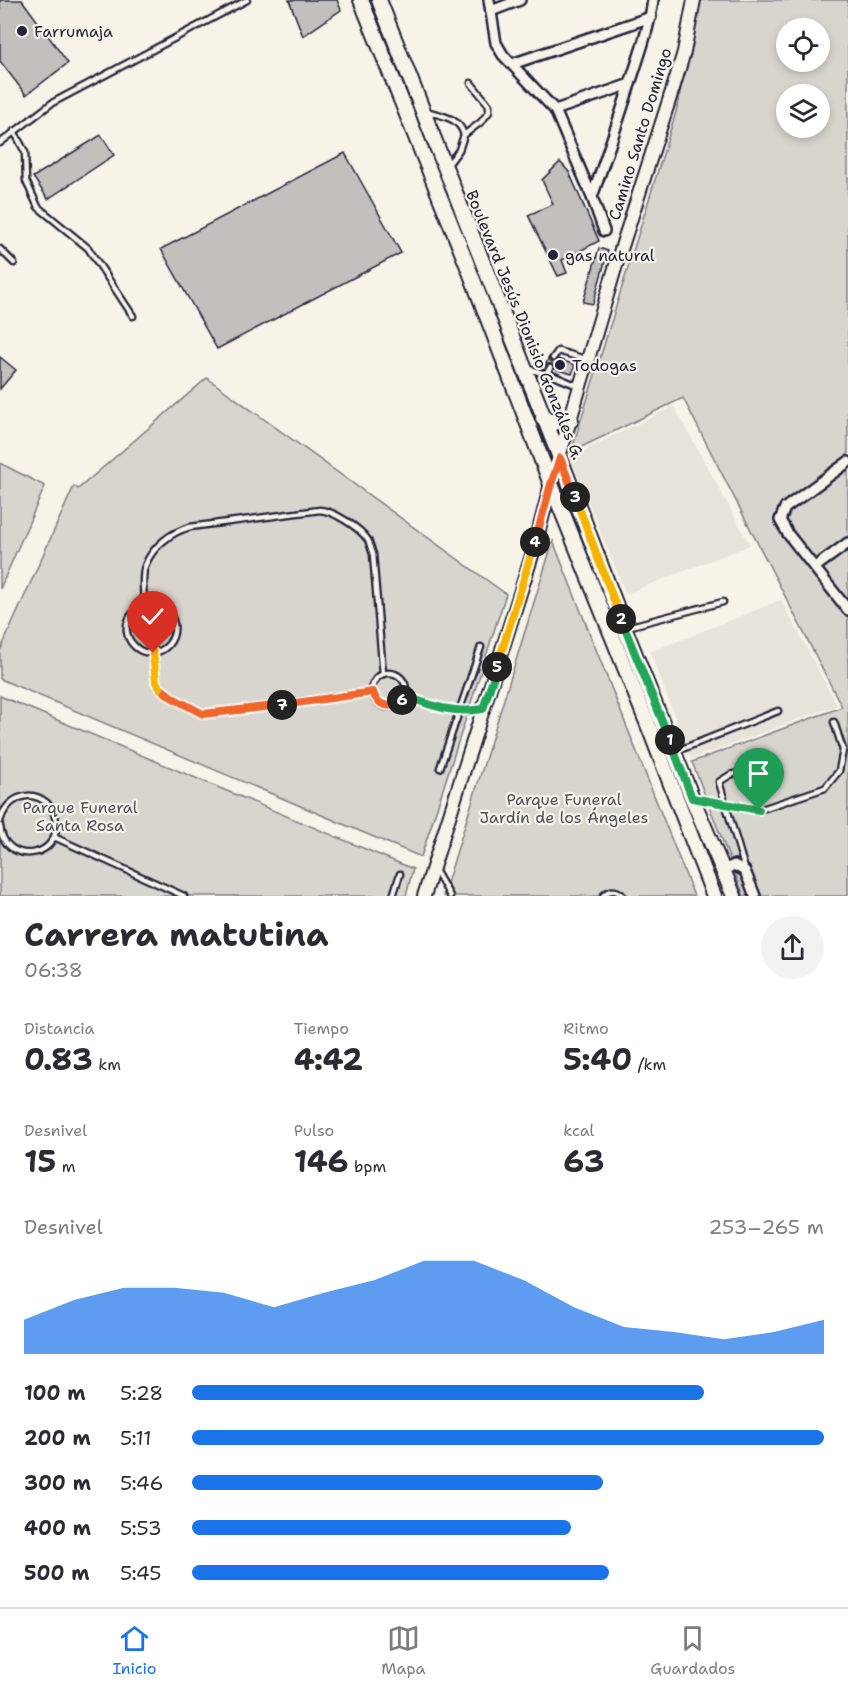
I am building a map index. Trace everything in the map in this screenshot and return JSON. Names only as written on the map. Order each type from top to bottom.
[{"type":"main road","name":"Boulevard Jesús Dionisio Gonzáles G.","points":[[361,0],[714,896]]},
{"type":"main road","name":"Boulevard Jesús Dionisio Gonzáles G.","points":[[379,0],[560,458],[624,627],[734,896]]},
{"type":"main road","points":[[543,418],[557,422],[571,420]]},
{"type":"street","points":[[489,0],[496,43],[503,55],[555,110],[604,231]]},
{"type":"street","points":[[491,11],[520,0]]},
{"type":"street","points":[[592,197],[651,17],[653,0]]},
{"type":"street","name":"Camino Santo Domingo","points":[[424,896],[534,549],[551,484],[632,213],[675,82],[694,0]]},
{"type":"street","points":[[512,64],[651,17]]},
{"type":"street","points":[[555,110],[630,84]]},
{"type":"street","points":[[848,462],[785,508],[780,520],[788,534],[848,610]]},
{"type":"street","points":[[816,567],[848,543]]},
{"type":"street","points":[[724,870],[734,865],[745,871],[755,896]]},
{"type":"lane","points":[[1,139],[52,103],[247,0]]},
{"type":"lane","points":[[445,169],[459,150],[464,135],[487,116],[489,109],[485,100],[471,83]]},
{"type":"lane","points":[[422,110],[454,120],[462,128],[464,135]]},
{"type":"lane","points":[[14,131],[25,152],[26,181],[38,207],[88,249],[133,315]]},
{"type":"lane","points":[[0,249],[14,263]]},
{"type":"lane","points":[[553,358],[558,351],[588,360]]},
{"type":"lane","points":[[523,366],[543,374],[549,370],[580,387]]},
{"type":"lane","points":[[144,604],[145,566],[153,552],[174,533],[190,527],[320,510],[330,511],[360,532],[370,546],[383,674]]},
{"type":"lane","points":[[624,627],[723,602]]},
{"type":"lane","points":[[144,604],[162,607],[172,618],[175,626],[167,646],[153,653],[137,649],[128,636],[128,620],[144,604]]},
{"type":"lane","points":[[440,768],[481,647]]},
{"type":"lane","points":[[153,653],[156,682],[159,688],[203,714],[373,692]]},
{"type":"lane","points":[[383,674],[399,676],[405,685],[405,696],[398,704],[387,706],[377,702],[373,692],[375,682],[383,674]]},
{"type":"lane","points":[[405,696],[437,707],[458,711],[483,709]]},
{"type":"lane","points":[[674,752],[778,711]]},
{"type":"lane","points":[[692,798],[759,810],[825,788],[839,771],[843,750],[834,722]]},
{"type":"lane","points":[[745,871],[719,782],[730,776],[763,766]]},
{"type":"lane","points":[[0,821],[2,813],[16,799],[26,796],[36,797],[52,809],[57,828],[48,845],[30,854],[11,848],[0,832],[0,826]]},
{"type":"lane","points":[[54,837],[184,896]]},
{"type":"lane","points":[[434,868],[450,896]]},
{"type":"lane","points":[[393,896],[400,874]]},
{"type":"lane","points":[[603,896],[609,891],[618,892],[623,896]]},
{"type":"shaded area","points":[[674,406],[750,545],[626,594],[570,457]]},
{"type":"shaded area","points":[[781,600],[837,705],[691,759],[650,652]]},
{"type":"green space","points":[[699,0],[848,0],[848,896],[744,896],[692,762],[842,707],[683,398],[571,452],[676,112]]},
{"type":"green space","points":[[207,378],[506,594],[421,857],[0,679],[0,651],[74,486],[78,489]]},
{"type":"green space","points":[[0,463],[45,486],[0,589]]},
{"type":"green space","name":"Parque Funeral Jardín de los Ángeles","points":[[553,541],[694,896],[443,896]]},
{"type":"green space","name":"Parque Funeral Santa Rosa","points":[[0,696],[413,869],[406,896],[0,896]]},
{"type":"building","name":"Farrumaja","points":[[0,0],[22,0],[68,63],[26,95],[0,61]]},
{"type":"building","points":[[289,0],[337,0],[341,10],[303,36]]},
{"type":"building","points":[[101,135],[114,155],[48,199],[33,177]]},
{"type":"building","points":[[345,153],[401,253],[217,349],[161,249]]},
{"type":"building","points":[[560,162],[569,172],[599,241],[562,260],[567,273],[558,276],[528,215],[553,204],[542,180]]},
{"type":"building","points":[[599,248],[608,251],[593,304],[583,302]]},
{"type":"building","points":[[0,357],[16,370],[0,389]]},
{"type":"building","name":"Todogas","points":[[549,357],[552,362],[558,359],[575,365],[572,374],[554,369],[552,364],[545,366]]},
{"type":"place","name":"Farrumaja","points":[[22,31]]},
{"type":"place","name":"gas natural","points":[[553,255]]},
{"type":"place","name":"Todogas","points":[[560,365]]},
{"type":"route","points":[[153,653],[156,682],[159,688],[203,714],[210,715],[373,692],[377,702],[387,706],[398,704],[405,696],[447,710],[483,709],[534,549],[560,458],[692,798],[759,810]]}]
